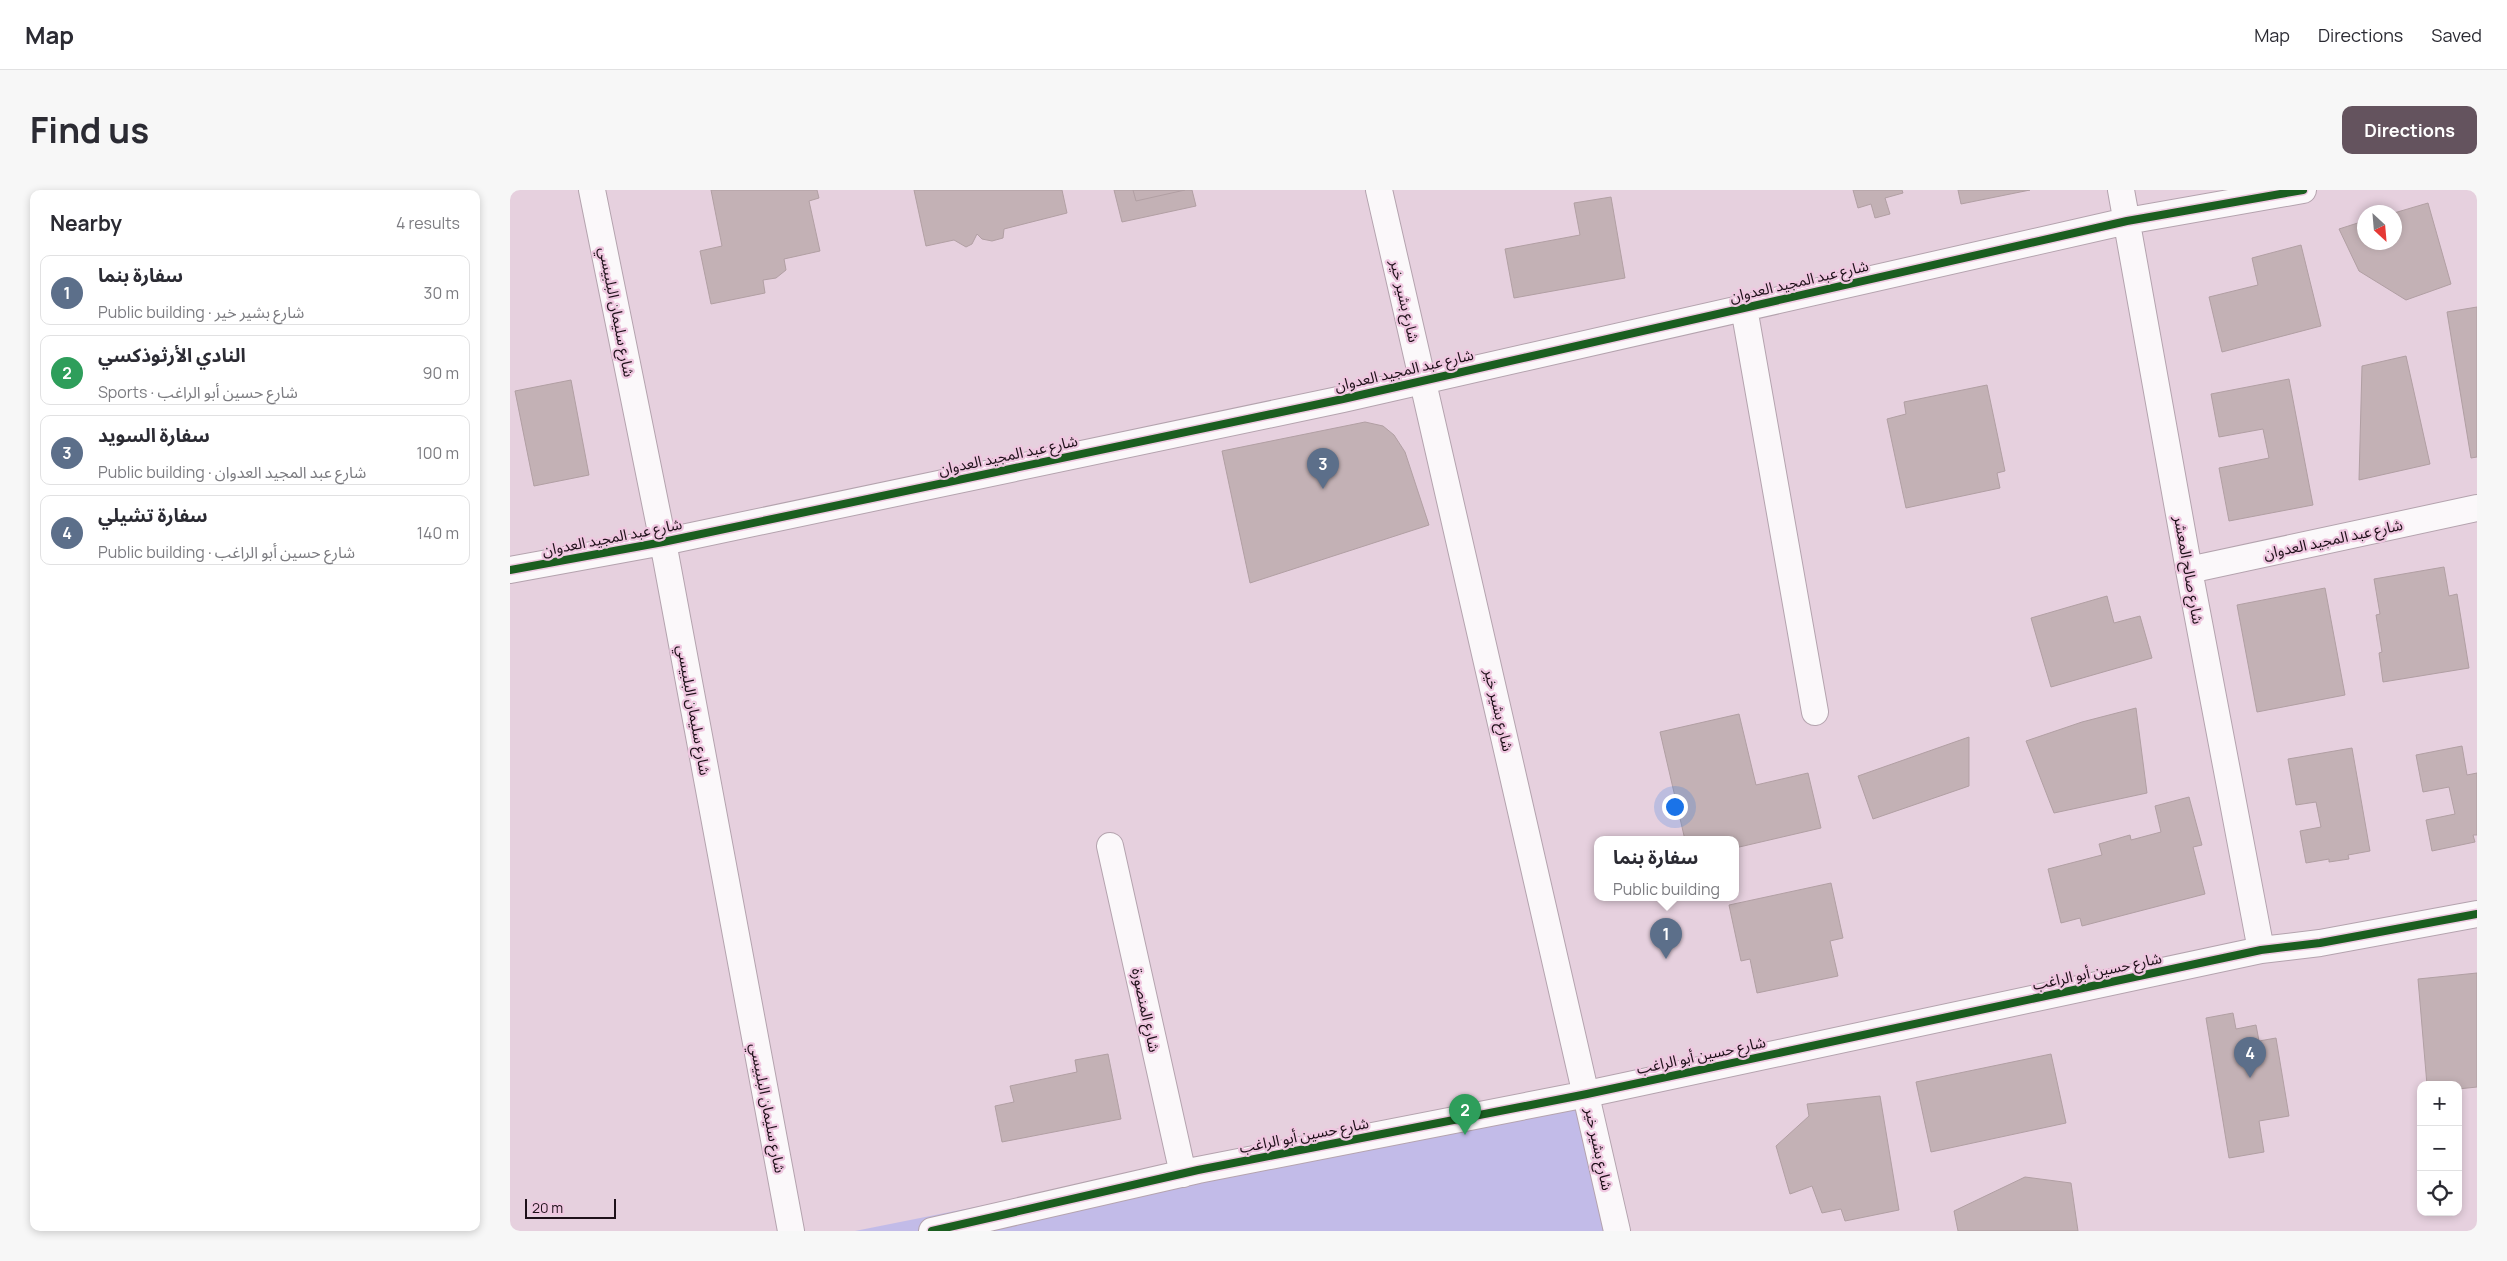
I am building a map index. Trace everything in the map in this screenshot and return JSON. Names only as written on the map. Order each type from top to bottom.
[{"type":"street","name":"شارع سليمان البلبيسي","points":[[592,190],[663,542],[791,1231]]},
{"type":"street","name":"شارع بشير خير","points":[[1379,190],[1617,1231]]},
{"type":"street","name":"شارع صالح المعشر","points":[[2121,190],[2189,570],[2261,950]]},
{"type":"street","name":"شارع عبد المجيد العدوان","points":[[510,570],[663,542],[1423,380],[2127,222],[2303,190]]},
{"type":"street","name":"شارع عبد المجيد العدوان","points":[[1744,308],[1815,712]]},
{"type":"street","name":"شارع عبد المجيد العدوان","points":[[2189,570],[2477,508]]},
{"type":"street","name":"شارع المنصورة","points":[[1110,846],[1183,1174]]},
{"type":"street","name":"شارع حسين أبو الراغب","points":[[932,1231],[1183,1174],[1587,1094],[2261,950],[2320,943],[2477,914]]},
{"type":"shaded area","points":[[1578,1087],[1612,1231],[855,1231]]},
{"type":"building","points":[[711,190],[817,190],[819,198],[809,201],[820,251],[784,259],[786,270],[776,278],[763,280],[765,293],[711,304],[700,251],[722,246]]},
{"type":"building","points":[[914,190],[1062,190],[1067,213],[1004,229],[1003,238],[992,241],[982,239],[977,234],[972,244],[966,247],[954,240],[926,246]]},
{"type":"building","points":[[1114,190],[1192,190],[1196,206],[1122,222]]},
{"type":"building","points":[[1133,190],[1185,190],[1136,201]]},
{"type":"building","points":[[1853,190],[1902,190],[1903,193],[1885,198],[1890,214],[1875,218],[1871,204],[1858,208]]},
{"type":"building","points":[[1958,190],[2030,190],[1961,204]]},
{"type":"building","points":[[1611,197],[1625,278],[1514,298],[1505,249],[1580,235],[1574,203]]},
{"type":"building","points":[[2428,203],[2451,284],[2406,300],[2359,271],[2339,229],[2357,223],[2357,250],[2402,250],[2402,211]]},
{"type":"building","points":[[2301,245],[2321,326],[2222,352],[2209,297],[2258,285],[2252,258]]},
{"type":"building","points":[[2477,307],[2477,457],[2471,458],[2447,312]]},
{"type":"building","points":[[2406,356],[2430,464],[2359,480],[2362,366]]},
{"type":"building","points":[[2289,379],[2313,505],[2229,521],[2219,468],[2269,458],[2263,429],[2219,437],[2211,394]]},
{"type":"building","points":[[571,380],[589,475],[534,486],[515,391]]},
{"type":"building","points":[[1987,385],[2005,471],[1997,473],[2000,488],[1906,508],[1887,419],[1906,414],[1904,402]]},
{"type":"building","points":[[1365,422],[1383,426],[1394,435],[1405,452],[1429,525],[1250,583],[1222,451]]},
{"type":"building","points":[[2444,567],[2449,596],[2457,594],[2469,668],[2383,682],[2379,653],[2382,652],[2376,615],[2380,614],[2374,579]]},
{"type":"building","points":[[2325,588],[2345,695],[2257,712],[2237,605]]},
{"type":"building","points":[[2107,596],[2114,623],[2140,616],[2152,658],[2051,687],[2031,618]]},
{"type":"building","points":[[2136,708],[2147,793],[2054,813],[2026,741],[2082,722]]},
{"type":"building","points":[[1739,714],[1756,785],[1808,773],[1821,828],[1739,847],[1739,836],[1684,836],[1660,732]]},
{"type":"building","points":[[1969,737],[1969,786],[1873,819],[1858,776]]},
{"type":"building","points":[[2462,746],[2467,775],[2477,773],[2477,835],[2473,835],[2475,842],[2432,851],[2426,820],[2455,814],[2449,787],[2423,792],[2416,755]]},
{"type":"building","points":[[2352,748],[2370,851],[2348,855],[2349,859],[2329,862],[2329,859],[2306,863],[2300,831],[2321,827],[2316,802],[2296,805],[2288,759]]},
{"type":"building","points":[[2189,797],[2202,845],[2193,847],[2205,894],[2082,926],[2080,918],[2061,923],[2048,869],[2102,855],[2099,844],[2130,835],[2131,840],[2161,832],[2155,806]]},
{"type":"building","points":[[1831,883],[1843,938],[1830,941],[1838,976],[1757,993],[1750,959],[1741,961],[1729,905]]},
{"type":"building","points":[[2477,973],[2477,1087],[2462,1089],[2462,1081],[2427,1081],[2418,979]]},
{"type":"building","points":[[2233,1013],[2236,1029],[2256,1025],[2259,1041],[2276,1038],[2289,1116],[2259,1121],[2264,1152],[2229,1158],[2206,1018]]},
{"type":"building","points":[[1108,1054],[1121,1119],[1002,1142],[995,1106],[1014,1102],[1010,1086],[1077,1072],[1075,1060]]},
{"type":"building","points":[[2051,1054],[2066,1123],[1931,1152],[1916,1082]]},
{"type":"building","points":[[1880,1096],[1899,1210],[1845,1221],[1841,1209],[1822,1213],[1812,1186],[1790,1194],[1776,1146],[1809,1116],[1807,1104]]},
{"type":"building","points":[[2025,1177],[2071,1183],[2078,1231],[1958,1231],[1954,1211]]},
{"type":"cycle path","points":[[510,570],[663,542],[1343,399],[2127,221],[2303,190]]},
{"type":"cycle path","points":[[932,1231],[1198,1170],[1587,1094],[2261,950],[2320,943],[2477,914]]},
{"type":"place","name":"سفارة السويد","points":[[1323,489]]},
{"type":"place","name":"سفارة بنما","points":[[1666,959]]},
{"type":"place","name":"سفارة تشيلي","points":[[2250,1078]]},
{"type":"place","name":"النادي الأرثوذكسي","points":[[1465,1135]]}]
